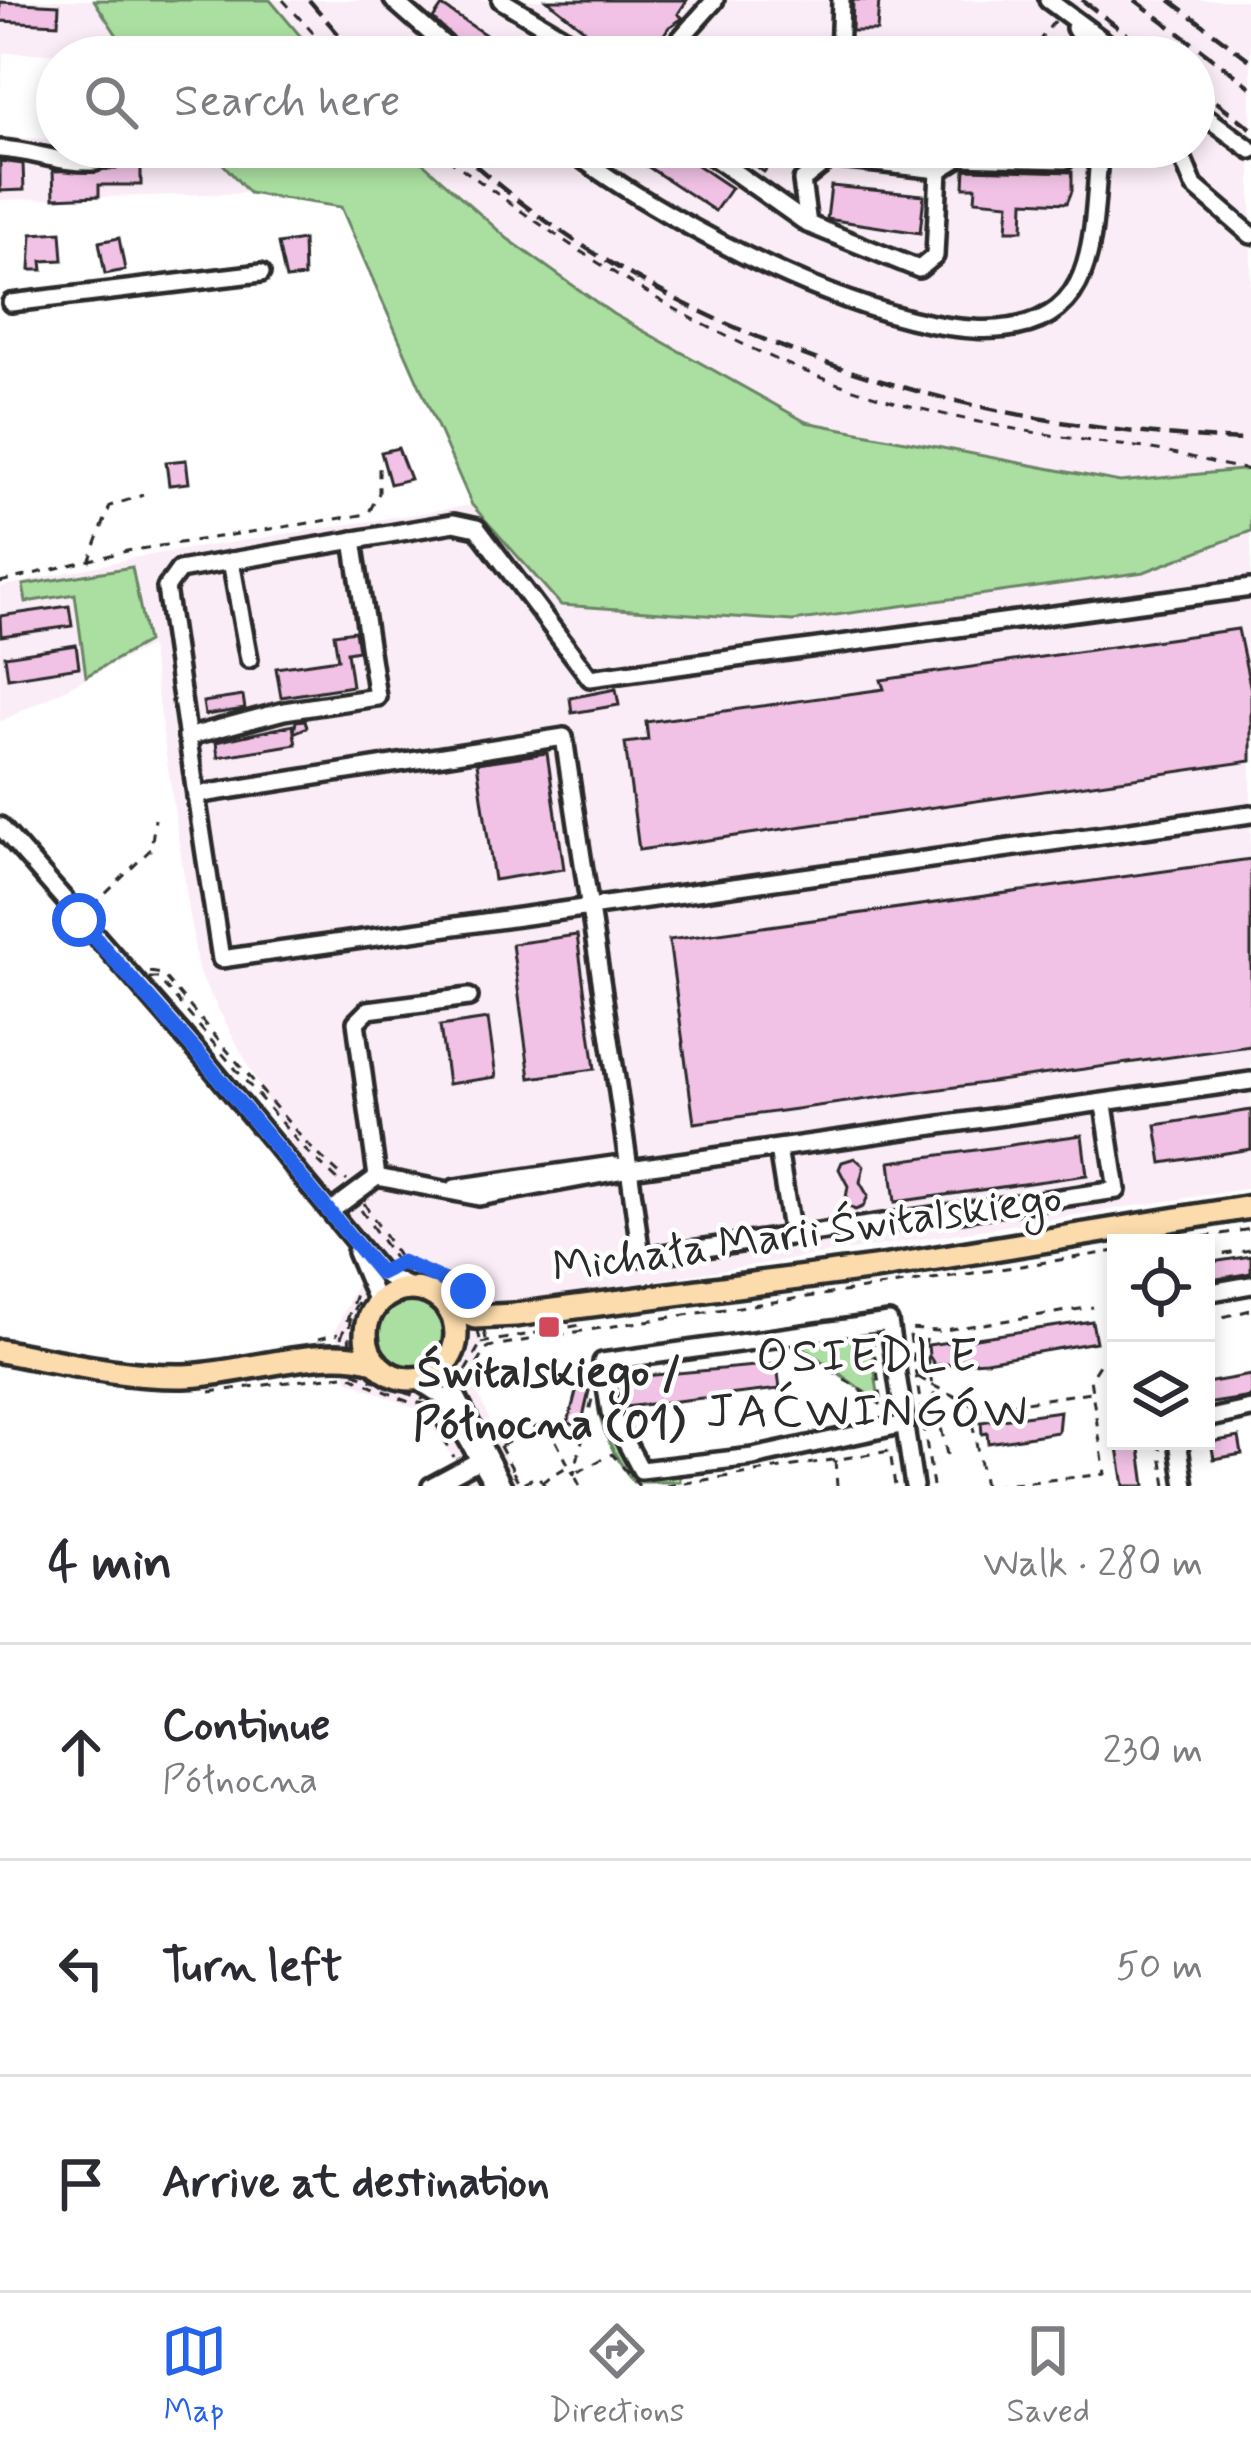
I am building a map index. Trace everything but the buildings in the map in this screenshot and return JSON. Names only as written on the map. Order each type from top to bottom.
[{"type":"main road","name":"Michała Marii Świtalskiego","points":[[450,1357],[482,1332],[515,1315],[882,1267],[1251,1207]]},
{"type":"main road","points":[[347,1351],[390,1295],[415,1290],[482,1332]]},
{"type":"main road","points":[[0,1351],[122,1373],[184,1376],[347,1351],[376,1362],[396,1377],[415,1379],[450,1357],[456,1327],[446,1306]]},
{"type":"main road","points":[[370,1320],[376,1362]]},
{"type":"street","points":[[393,0],[434,36]]},
{"type":"street","points":[[500,0],[561,36]]},
{"type":"street","points":[[685,36],[715,0]]},
{"type":"street","points":[[840,36],[842,0]]},
{"type":"street","points":[[1048,0],[1097,36]]},
{"type":"street","points":[[1063,11],[1079,36]]},
{"type":"street","points":[[1215,124],[1251,151]]},
{"type":"street","points":[[0,149],[36,155]]},
{"type":"street","points":[[600,168],[683,223],[792,279],[898,316],[972,331],[1030,321],[1052,310],[1078,284],[1097,168]]},
{"type":"street","points":[[729,168],[808,224],[919,269],[935,256],[939,170]]},
{"type":"street","points":[[808,224],[802,181],[815,168]]},
{"type":"street","points":[[927,168],[942,168]]},
{"type":"street","points":[[1187,168],[1194,186],[1251,235]]},
{"type":"street","points":[[11,303],[261,273]]},
{"type":"street","points":[[1251,588],[590,678],[477,528],[454,523],[179,570],[166,588],[221,958],[1251,814]]},
{"type":"street","points":[[188,736],[284,711],[376,697],[353,540]]},
{"type":"street","points":[[231,561],[248,659]]},
{"type":"street","points":[[196,795],[564,737],[641,1257],[1117,1190],[1104,1105]]},
{"type":"street","points":[[0,826],[79,920],[141,980],[331,1211],[376,1279],[370,1320]]},
{"type":"street","points":[[376,1177],[356,1022],[368,1010],[469,998]]},
{"type":"street","points":[[331,1211],[376,1177],[439,1190],[613,1165],[630,1169],[1251,1081]]},
{"type":"street","points":[[778,1149],[792,1236]]},
{"type":"street","points":[[376,1279],[415,1290]]},
{"type":"street","points":[[1215,1291],[1251,1285]]},
{"type":"street","points":[[896,1425],[753,1457],[641,1470],[610,1412],[602,1362],[889,1322],[896,1425],[908,1448],[914,1486]]},
{"type":"street","points":[[447,1392],[450,1357]]},
{"type":"street","points":[[415,1379],[447,1392],[509,1485]]},
{"type":"street","points":[[1215,1417],[1251,1409]]},
{"type":"street","points":[[1179,1450],[1185,1486]]},
{"type":"street","points":[[431,1486],[489,1454]]},
{"type":"path","points":[[283,0],[316,36]]},
{"type":"path","points":[[1043,36],[1063,11]]},
{"type":"path","points":[[462,168],[569,246],[704,321],[830,381],[1037,436],[1149,448],[1251,470]]},
{"type":"path","points":[[0,582],[127,551],[368,514],[379,493],[379,467]]},
{"type":"path","points":[[88,564],[110,506],[142,494]]},
{"type":"path","points":[[79,920],[151,849],[155,819]]},
{"type":"path","points":[[141,980],[161,974],[352,1191],[400,1264],[473,1294],[482,1332],[465,1385],[410,1398],[355,1373],[347,1351]]},
{"type":"path","points":[[141,980],[158,978],[302,1148],[352,1191]]},
{"type":"path","points":[[1215,1235],[1251,1229]]},
{"type":"path","points":[[1215,1256],[1251,1250]]},
{"type":"path","points":[[482,1332],[673,1315],[1107,1253]]},
{"type":"path","points":[[400,1264],[362,1293],[348,1322],[347,1351],[354,1379],[426,1406],[461,1471]]},
{"type":"path","points":[[933,1486],[909,1329],[931,1330],[1093,1307]]},
{"type":"path","points":[[1215,1319],[1251,1310]]},
{"type":"path","points":[[482,1332],[613,1319]]},
{"type":"path","points":[[870,1324],[883,1406]]},
{"type":"path","points":[[913,1355],[931,1330]]},
{"type":"path","points":[[797,1334],[800,1348],[883,1406],[896,1425],[890,1451],[895,1486]]},
{"type":"path","points":[[927,1341],[947,1455]]},
{"type":"path","points":[[574,1474],[602,1362]]},
{"type":"path","points":[[992,1486],[1039,1485],[1105,1474],[1090,1379],[1099,1365],[1107,1364]]},
{"type":"path","points":[[916,1376],[981,1409],[1091,1392]]},
{"type":"path","points":[[426,1406],[447,1392]]},
{"type":"path","points":[[981,1409],[974,1426],[984,1486]]},
{"type":"path","points":[[489,1454],[547,1422],[580,1486]]},
{"type":"path","points":[[666,1486],[927,1445]]},
{"type":"path","points":[[1160,1450],[1166,1486]]},
{"type":"path","points":[[574,1474],[612,1454],[635,1486]]},
{"type":"path","points":[[835,1460],[837,1486]]},
{"type":"path","points":[[542,1482],[568,1466]]},
{"type":"shaded area","points":[[0,0],[94,0],[117,36],[36,36],[36,53],[4,53],[0,97]]},
{"type":"shaded area","points":[[270,0],[1251,0],[1251,469],[1120,482],[806,422],[613,314],[509,239],[429,168],[1215,168],[1215,36],[300,36]]},
{"type":"shaded area","points":[[0,137],[36,138],[36,168],[227,168],[249,193],[0,200]]},
{"type":"shaded area","points":[[472,505],[561,605],[793,621],[1143,572],[1251,531],[1251,1188],[489,1306],[473,1382],[518,1486],[443,1486],[463,1475],[423,1412],[347,1380],[335,1331],[360,1276],[198,971],[150,646],[0,722],[0,587],[137,557]]},
{"type":"green space","points":[[94,0],[270,0],[300,36],[117,36]]},
{"type":"green space","points":[[227,168],[429,168],[508,239],[613,314],[806,422],[1120,482],[1251,469],[1251,531],[1144,572],[793,621],[561,605],[472,505],[341,207],[249,193]]},
{"type":"green space","points":[[132,567],[147,642],[86,676],[75,594],[26,602],[23,585]]},
{"type":"green space","points":[[413,1301],[437,1311],[447,1335],[437,1359],[413,1369],[389,1359],[379,1335],[389,1311]]},
{"type":"green space","points":[[869,1331],[877,1401],[804,1348],[802,1340]]},
{"type":"green space","points":[[600,1370],[644,1478],[680,1472],[680,1482],[633,1482],[604,1429],[598,1400]]},
{"type":"railway","points":[[309,0],[340,36]]},
{"type":"railway","points":[[1082,0],[1129,36]]},
{"type":"railway","points":[[1135,0],[1183,36]]},
{"type":"railway","points":[[1170,0],[1251,61]]},
{"type":"railway","points":[[1215,60],[1251,87]]},
{"type":"railway","points":[[1215,101],[1251,128]]},
{"type":"railway","points":[[481,168],[538,215],[628,274],[725,323],[827,363],[932,395],[1038,418],[1145,433],[1251,440]]},
{"type":"place","name":"Świtalskiego / Północna (01)","points":[[549,1327]]},
{"type":"district","name":"OSIEDLE JAĆWINGÓW","points":[[868,1384]]},
{"type":"route","points":[[79,920],[204,1060],[380,1273],[402,1262],[468,1291]]}]
